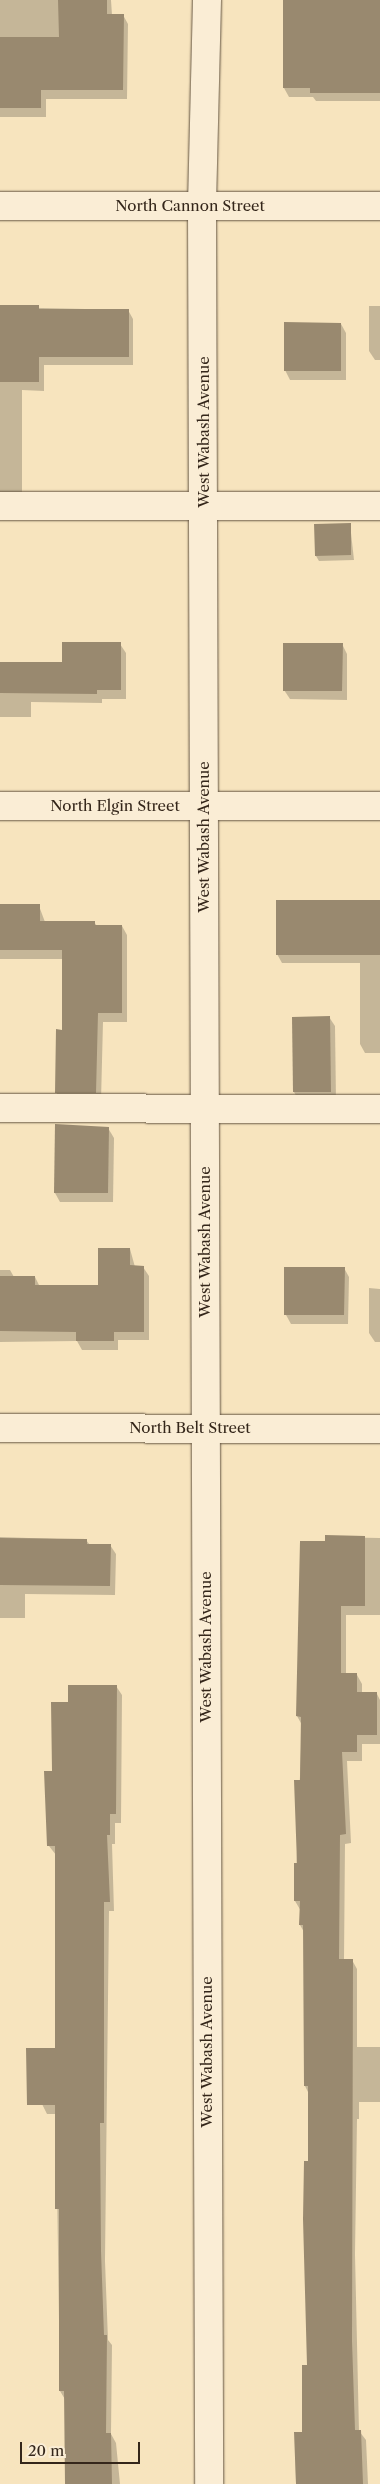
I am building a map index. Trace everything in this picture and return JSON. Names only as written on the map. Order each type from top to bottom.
[{"type":"street","name":"West Wabash Avenue","points":[[208,0],[202,207],[205,507],[205,1427],[209,2484]]},
{"type":"street","name":"North Cannon Street","points":[[0,206],[380,206]]},
{"type":"street","points":[[0,506],[380,506]]},
{"type":"street","name":"North Elgin Street","points":[[0,806],[380,806]]},
{"type":"street","points":[[0,1108],[380,1108]]},
{"type":"street","name":"North Belt Street","points":[[0,1428],[205,1427],[380,1429]]},
{"type":"building","points":[[58,0],[107,0],[107,14],[124,14],[123,90],[41,90],[41,108],[0,108],[0,37],[59,37]]},
{"type":"building","points":[[283,0],[380,0],[380,93],[310,93],[310,88],[283,88]]},
{"type":"building","points":[[0,305],[39,305],[39,309],[129,309],[129,357],[39,357],[39,382],[0,382]]},
{"type":"building","points":[[284,322],[341,323],[341,371],[284,371]]},
{"type":"building","points":[[351,523],[351,555],[315,556],[314,524]]},
{"type":"building","points":[[62,642],[121,642],[121,690],[97,690],[97,694],[0,693],[0,662],[62,662]]},
{"type":"building","points":[[283,643],[343,643],[342,691],[283,691]]},
{"type":"building","points":[[276,900],[380,900],[380,955],[276,955]]},
{"type":"building","points":[[0,904],[40,904],[40,921],[95,921],[95,925],[122,925],[122,1013],[98,1013],[96,1093],[55,1093],[56,1029],[62,1030],[62,950],[0,950]]},
{"type":"building","points":[[330,1016],[331,1092],[293,1092],[292,1017]]},
{"type":"building","points":[[55,1124],[109,1127],[108,1193],[54,1193]]},
{"type":"building","points":[[98,1248],[130,1248],[130,1265],[144,1266],[144,1332],[114,1332],[114,1341],[76,1341],[76,1332],[0,1331],[0,1276],[35,1276],[35,1285],[98,1285]]},
{"type":"building","points":[[284,1267],[345,1267],[344,1315],[284,1315]]},
{"type":"building","points":[[325,1535],[365,1536],[365,1606],[341,1606],[341,1673],[357,1673],[357,1692],[377,1692],[377,1735],[357,1735],[357,1752],[342,1752],[346,1834],[340,1835],[339,1959],[353,1959],[352,2341],[355,2430],[361,2430],[363,2484],[296,2484],[294,2432],[302,2432],[302,2365],[307,2365],[303,2219],[304,2161],[308,2161],[308,2086],[304,2086],[303,1925],[299,1925],[300,1901],[294,1901],[294,1863],[297,1863],[294,1780],[300,1780],[301,1717],[296,1716],[300,1541],[325,1541]]},
{"type":"building","points":[[0,1538],[87,1539],[87,1544],[111,1544],[110,1586],[0,1585]]},
{"type":"building","points":[[68,1685],[117,1685],[116,1814],[110,1814],[110,1835],[107,1835],[110,1902],[104,1902],[104,2123],[100,2123],[101,2251],[104,2335],[107,2335],[106,2433],[111,2433],[112,2484],[65,2484],[64,2391],[59,2391],[59,2209],[55,2209],[55,2105],[27,2105],[26,2048],[55,2048],[55,1846],[47,1846],[44,1771],[52,1771],[51,1702],[68,1702]]}]
